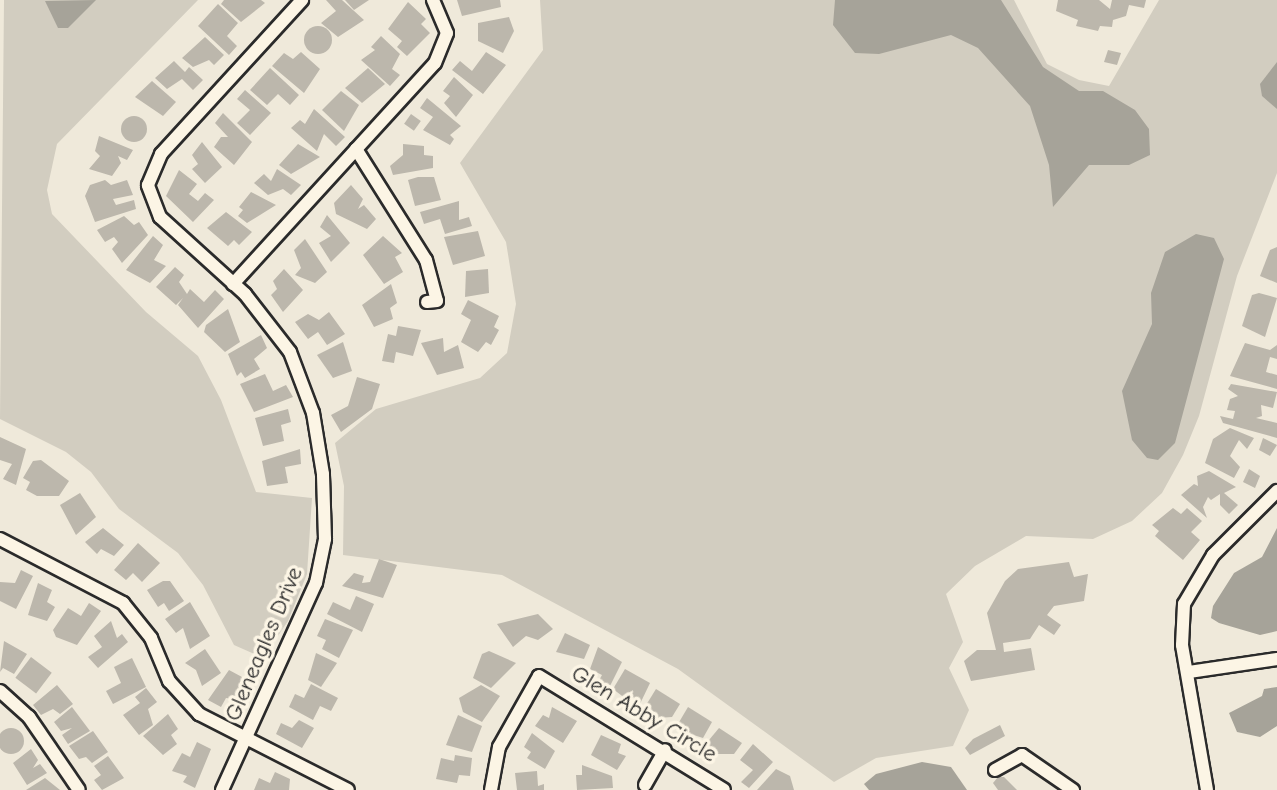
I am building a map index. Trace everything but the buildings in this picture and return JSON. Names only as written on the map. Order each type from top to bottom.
[{"type":"street","name":"Gleneagles Drive","points":[[222,790],[316,583],[326,513],[313,413],[298,370],[270,323],[233,284],[160,217],[149,196],[150,174],[161,154],[302,0]]},
{"type":"street","points":[[233,284],[441,54],[446,26],[433,0]]},
{"type":"street","points":[[356,149],[426,260],[437,301],[427,303]]},
{"type":"street","points":[[1207,790],[1181,633],[1190,588],[1213,555],[1277,491]]},
{"type":"street","points":[[0,539],[123,603],[142,624],[186,702],[246,739],[348,790]]},
{"type":"street","points":[[1189,672],[1277,659]]},
{"type":"street","name":"Glen Abby Circle","points":[[491,790],[499,747],[539,676],[665,750],[724,790]]},
{"type":"street","points":[[0,691],[29,718],[79,790]]},
{"type":"street","points":[[645,785],[665,750]]},
{"type":"street","points":[[995,770],[1022,755],[1073,790]]},
{"type":"shaded area","points":[[4,0],[198,0],[57,144],[47,190],[52,214],[146,312],[198,356],[221,400],[256,492],[312,498],[307,574],[288,621],[263,658],[234,645],[203,585],[178,553],[119,509],[91,472],[66,452],[0,419]]},
{"type":"shaded area","points":[[96,0],[68,28],[58,28],[45,1]]},
{"type":"shaded area","points":[[540,0],[1014,0],[1047,64],[1079,80],[1109,86],[1159,0],[1277,0],[1277,173],[1237,276],[1199,416],[1183,455],[1162,493],[1132,521],[1093,539],[1026,536],[975,566],[946,594],[963,642],[949,668],[969,710],[953,746],[876,758],[834,782],[678,669],[502,575],[343,555],[344,486],[335,443],[376,409],[480,378],[507,353],[516,304],[506,242],[460,163],[543,50]]},
{"type":"shaded area","points":[[835,0],[1001,0],[1043,67],[1079,91],[1103,91],[1135,110],[1149,129],[1150,155],[1129,165],[1089,165],[1053,207],[1049,165],[1030,106],[978,48],[951,35],[879,54],[855,53],[833,25]]},
{"type":"shaded area","points":[[1277,62],[1277,109],[1262,96],[1260,84]]},
{"type":"shaded area","points":[[1196,234],[1214,238],[1224,259],[1175,443],[1158,460],[1147,458],[1132,440],[1122,391],[1152,324],[1151,293],[1165,252]]},
{"type":"shaded area","points":[[1277,528],[1277,631],[1260,635],[1219,623],[1211,618],[1213,606],[1234,573],[1262,557]]},
{"type":"shaded area","points":[[1277,687],[1277,726],[1260,737],[1237,732],[1229,713],[1262,696],[1264,689]]},
{"type":"shaded area","points":[[922,762],[951,767],[967,790],[869,790],[864,784],[876,774]]}]
